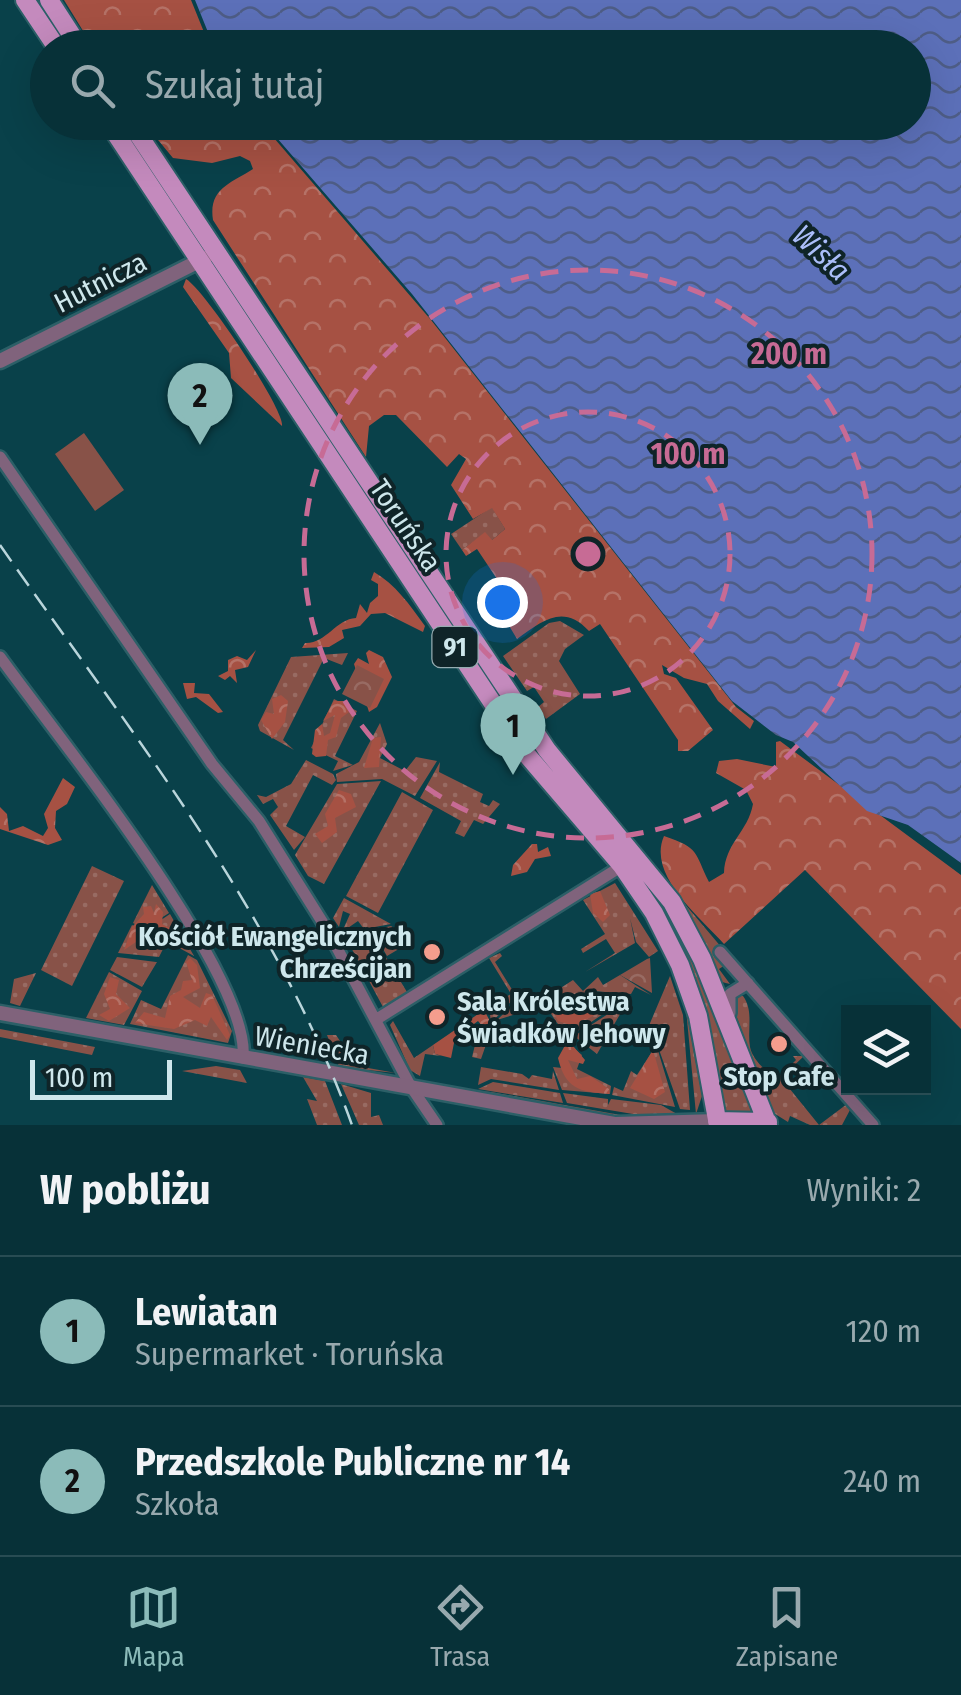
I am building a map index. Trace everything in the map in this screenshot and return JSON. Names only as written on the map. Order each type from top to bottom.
[{"type":"main road","points":[[25,0],[45,30]]},
{"type":"main road","points":[[49,0],[68,30]]},
{"type":"main road","name":"Toruńska","points":[[120,140],[526,755],[622,866],[665,932],[702,1035],[718,1123]]},
{"type":"main road","name":"Toruńska","points":[[142,140],[553,759],[665,892],[702,959],[768,1124]]},
{"type":"main road","points":[[718,1123],[768,1124]]},
{"type":"street","points":[[197,260],[210,258],[225,264]]},
{"type":"street","name":"Hutnicza","points":[[0,361],[197,260]]},
{"type":"street","points":[[0,457],[212,764],[243,802],[328,931],[411,1088],[437,1125]]},
{"type":"street","points":[[0,658],[178,904],[239,1018],[245,1039],[244,1058]]},
{"type":"street","points":[[243,802],[252,791]]},
{"type":"street","points":[[377,1019],[622,866]]},
{"type":"street","points":[[720,952],[873,1125]]},
{"type":"street","points":[[702,959],[721,986],[733,990],[748,983]]},
{"type":"street","name":"Toruńska","points":[[729,1024],[728,1000],[733,990]]},
{"type":"street","name":"Wieniecka","points":[[0,1013],[618,1124],[718,1123]]},
{"type":"green space","points":[[64,0],[191,0],[203,30],[83,30]]},
{"type":"green space","points":[[158,140],[276,140],[431,320],[736,707],[754,721],[750,729],[718,701],[707,684],[684,678],[662,665],[664,674],[676,678],[713,730],[688,751],[678,751],[678,740],[600,624],[589,631],[561,616],[535,626],[517,639],[486,587],[497,579],[477,549],[466,556],[462,550],[485,532],[492,540],[505,529],[492,508],[473,519],[451,485],[466,459],[459,454],[447,467],[396,415],[384,415],[369,426],[366,457],[213,220],[218,193],[253,169],[250,161],[240,156],[212,163],[173,158]]},
{"type":"green space","points":[[186,279],[242,350],[271,398],[282,426],[231,378],[229,353],[183,287]]},
{"type":"green space","points":[[84,433],[124,490],[95,511],[55,454]]},
{"type":"green space","points":[[492,507],[505,529],[491,541],[485,533],[462,550],[451,534]]},
{"type":"green space","points":[[374,572],[408,603],[425,626],[423,632],[385,613],[371,614],[360,626],[342,630],[344,638],[329,647],[302,648],[356,618],[360,604],[367,613],[378,596],[378,584],[371,580]]},
{"type":"green space","points":[[560,621],[584,635],[565,649],[559,661],[580,694],[546,719],[538,707],[544,702],[534,687],[527,691],[503,656],[549,623]]},
{"type":"green space","points":[[256,650],[248,667],[235,670],[237,683],[230,676],[225,680],[218,676],[228,671],[228,660],[237,656],[247,660]]},
{"type":"green space","points":[[369,650],[383,657],[392,677],[377,707],[369,712],[354,664],[358,658],[369,664]]},
{"type":"green space","points":[[348,653],[342,665],[324,658],[283,740],[294,750],[260,731],[258,725],[291,657]]},
{"type":"green space","points":[[357,665],[384,679],[370,708],[342,694]]},
{"type":"green space","points":[[183,683],[195,683],[194,693],[209,694],[223,712],[218,713],[196,697],[187,699]]},
{"type":"green space","points":[[281,695],[288,701],[285,722],[272,739],[261,720],[266,712],[274,714],[272,699]]},
{"type":"green space","points":[[334,699],[357,711],[335,756],[353,765],[333,771],[338,761],[311,748]]},
{"type":"green space","points":[[334,701],[343,701],[349,712],[341,718],[336,737],[328,740],[326,756],[316,757],[312,754],[315,730],[322,724],[324,736],[330,733],[335,715],[323,721]]},
{"type":"green space","points":[[380,723],[387,744],[380,758],[405,771],[416,757],[437,761],[415,796],[382,779],[337,782],[336,774],[359,762]]},
{"type":"green space","points":[[381,737],[379,767],[364,768],[373,738]]},
{"type":"green space","points":[[780,741],[961,875],[961,1029],[805,870],[724,944],[669,880],[661,851],[664,836],[694,852],[709,882],[724,873],[728,854],[753,804],[746,790],[716,773],[719,761],[737,759],[776,767],[776,742]]},
{"type":"green space","points":[[306,760],[333,774],[336,780],[332,785],[313,775],[286,826],[305,837],[294,850],[270,815],[278,807],[273,799],[263,804],[257,795],[266,797],[291,784]]},
{"type":"green space","points":[[440,762],[439,772],[483,794],[480,802],[489,806],[493,800],[500,804],[483,824],[474,820],[464,837],[455,833],[461,821],[420,798]]},
{"type":"green space","points":[[63,778],[75,787],[67,804],[56,811],[55,828],[62,840],[48,845],[0,829],[0,807],[7,814],[9,831],[23,826],[43,836],[48,828],[44,814]]},
{"type":"green space","points":[[381,781],[324,884],[308,876],[295,855],[337,784]]},
{"type":"green space","points":[[339,790],[351,794],[356,807],[335,818],[337,832],[322,843],[315,834],[328,826],[325,814]]},
{"type":"green space","points":[[402,792],[433,810],[378,913],[346,896]]},
{"type":"green space","points":[[532,844],[537,844],[538,852],[548,847],[551,856],[535,859],[527,872],[511,876],[513,865]]},
{"type":"green space","points":[[646,858],[722,948],[725,965],[719,969],[730,984],[722,982],[710,954]]},
{"type":"green space","points":[[92,866],[124,881],[72,986],[41,970]]},
{"type":"green space","points":[[635,869],[657,895],[693,953],[758,1114],[726,1113],[711,1045],[692,987]]},
{"type":"green space","points":[[615,883],[658,951],[649,957],[636,942],[630,918],[635,943],[585,972],[615,953],[606,939],[583,953],[581,949],[605,934],[583,900]]},
{"type":"green space","points":[[152,885],[169,913],[144,929],[133,923]]},
{"type":"green space","points":[[600,891],[610,915],[603,922],[593,913],[590,894]]},
{"type":"green space","points":[[344,898],[391,924],[364,929],[358,921],[342,932],[350,914],[343,911],[339,927],[333,918]]},
{"type":"green space","points":[[156,904],[163,912],[162,924],[174,930],[159,933],[144,925],[139,940],[124,950],[132,927],[144,914],[143,907],[151,906],[154,913]]},
{"type":"green space","points":[[170,914],[194,956],[146,930]]},
{"type":"green space","points":[[132,925],[166,943],[159,957],[118,953]]},
{"type":"green space","points":[[391,926],[414,940],[387,956],[372,930]]},
{"type":"green space","points":[[370,931],[407,992],[383,1007],[347,940]]},
{"type":"green space","points":[[500,953],[502,956],[495,962],[516,996],[495,1019],[481,1059],[472,1057],[475,1045],[489,1033],[484,1027],[491,1023],[490,1014],[484,1010],[511,994],[489,958]]},
{"type":"green space","points":[[188,955],[197,960],[232,1031],[228,1043],[130,1024],[141,1000],[161,1009]]},
{"type":"green space","points":[[117,957],[157,962],[142,987],[110,970]]},
{"type":"green space","points":[[190,958],[197,965],[200,988],[183,997],[200,1008],[206,993],[212,995],[230,1035],[227,1040],[211,1017],[207,1026],[195,1020],[174,1029],[135,1023],[144,1012],[165,1018],[170,996],[181,990],[183,981],[192,980],[186,962]]},
{"type":"green space","points":[[650,958],[652,993],[620,975]]},
{"type":"green space","points":[[109,972],[142,991],[124,1025],[86,1018]]},
{"type":"green space","points":[[36,973],[20,1006],[10,1003],[14,979]]},
{"type":"green space","points":[[620,975],[651,995],[635,987],[631,994],[587,991],[544,1003],[542,1000],[573,980],[583,991],[598,977],[603,985]]},
{"type":"green space","points":[[670,976],[683,1015],[690,1110],[680,1109],[650,1024],[675,1107],[612,1095],[614,1087],[623,1091],[631,1071],[637,1075],[653,1050],[645,1035]]},
{"type":"green space","points":[[110,977],[119,980],[116,994],[130,1008],[109,1021],[99,1015],[110,1009],[104,994]]},
{"type":"green space","points":[[560,989],[581,1012],[587,994],[595,993],[601,1003],[595,1015],[573,1026],[558,1021],[548,1003],[553,992]]},
{"type":"green space","points":[[573,992],[617,995],[606,1012],[572,1035],[557,1023],[546,1006]]},
{"type":"green space","points":[[525,993],[529,1002],[526,1011],[497,1020]]},
{"type":"green space","points":[[620,996],[630,997],[597,1054],[574,1036],[608,1014]]},
{"type":"green space","points":[[736,996],[743,996],[748,1008],[752,1052],[776,1080],[796,1060],[793,1056],[804,1056],[781,1078],[819,1125],[790,1116],[788,1122],[772,1112],[733,1007]]},
{"type":"green space","points":[[686,1009],[702,1096],[696,1114]]},
{"type":"green space","points":[[484,1010],[491,1023],[483,1027],[478,1021],[455,1038],[451,1058],[435,1054],[433,1045]]},
{"type":"green space","points":[[393,1021],[414,1058],[433,1045],[435,1054],[441,1056],[425,1054],[420,1076],[410,1070],[390,1025]]},
{"type":"green space","points":[[0,1029],[95,1047],[92,1055],[0,1037]]},
{"type":"green space","points":[[327,1035],[336,1035],[357,1066],[396,1073],[339,1067]]},
{"type":"green space","points":[[568,1040],[585,1060],[583,1064],[568,1060],[577,1079],[590,1076],[609,1089],[609,1094],[582,1090],[569,1082],[558,1058]]},
{"type":"green space","points":[[567,1043],[582,1055],[577,1069],[611,1086],[610,1094],[562,1090],[553,1067],[562,1068]]},
{"type":"green space","points":[[653,1050],[665,1092],[654,1099],[630,1088]]},
{"type":"green space","points":[[216,1066],[240,1070],[247,1083],[182,1071]]},
{"type":"green space","points":[[481,1067],[522,1074],[529,1079],[532,1075],[552,1079],[553,1071],[559,1090],[491,1079],[478,1085]]},
{"type":"green space","points":[[303,1077],[325,1081],[342,1125],[317,1125],[307,1099],[317,1101]]},
{"type":"green space","points":[[493,1082],[560,1093],[563,1103],[478,1089]]},
{"type":"green space","points":[[341,1084],[371,1093],[371,1117],[379,1115],[383,1125],[359,1125]]},
{"type":"green space","points":[[467,1090],[491,1092],[643,1119],[623,1119]]},
{"type":"green space","points":[[563,1093],[608,1099],[608,1105],[611,1099],[661,1105],[677,1114],[639,1115],[567,1103]]},
{"type":"green space","points":[[847,1104],[851,1108],[842,1125],[819,1125]]},
{"type":"water","name":"Wisła","points":[[195,0],[961,0],[961,863],[908,825],[867,811],[793,742],[776,735],[732,701],[412,294],[279,140],[931,140],[931,30],[207,30]]},
{"type":"railway","points":[[0,545],[148,753],[241,896],[320,1046],[352,1125]]},
{"type":"place","name":"Przedszkole Publiczne nr 14","points":[[200,445]]},
{"type":"place","name":"Lewiatan","points":[[513,775]]},
{"type":"place","name":"Kościół Ewangelicznych Chrześcijan","points":[[432,952]]},
{"type":"place","name":"Sala Królestwa Świadków Jehowy","points":[[437,1017]]},
{"type":"place","name":"Stop Cafe","points":[[779,1044]]}]
